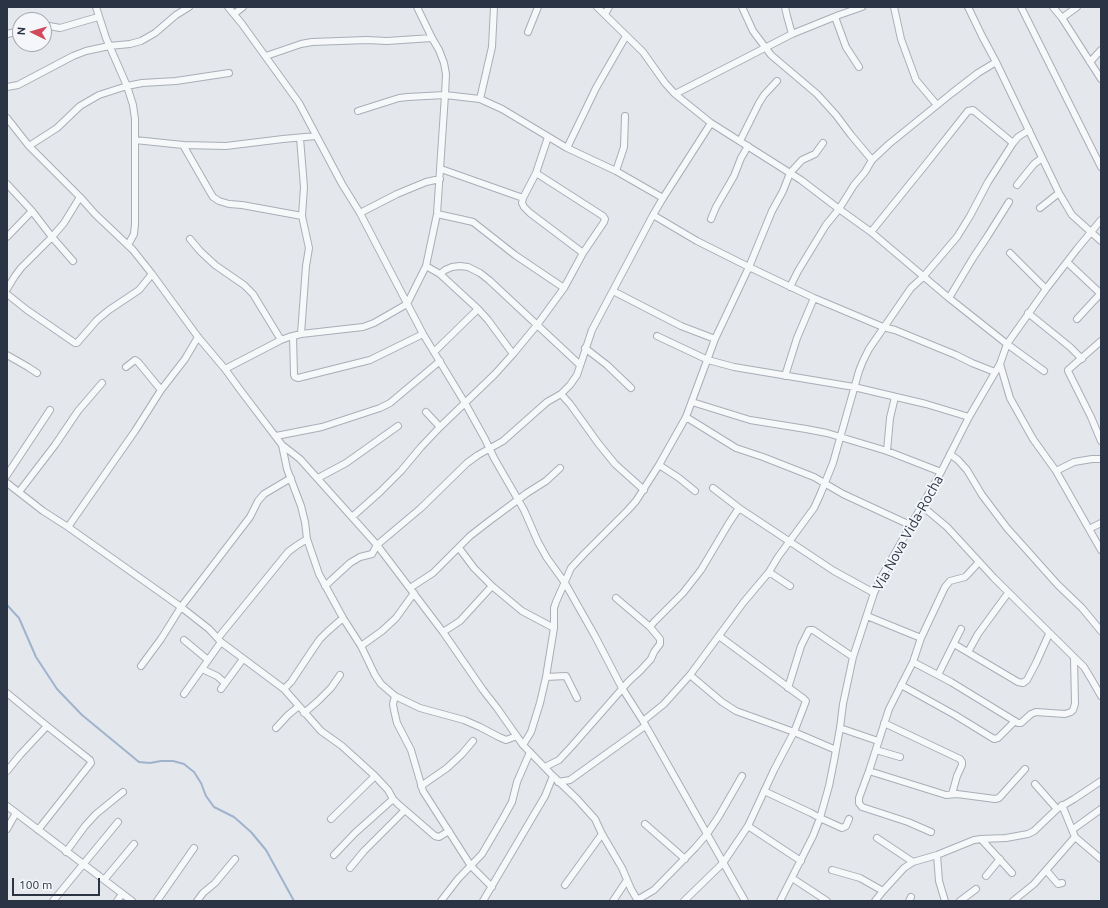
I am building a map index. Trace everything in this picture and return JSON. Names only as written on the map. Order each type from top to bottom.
[{"type":"street","points":[[96,7],[98,17],[109,46],[127,86],[133,105],[135,119],[136,224],[134,234],[128,245]]},
{"type":"street","points":[[7,87],[18,85],[73,56],[86,51],[141,41],[155,33],[176,15],[189,7]]},
{"type":"street","points":[[228,7],[300,103],[316,136],[342,184],[360,213],[423,334],[465,403],[517,500],[524,510],[538,542],[547,558],[565,583],[622,688],[745,901]]},
{"type":"street","points":[[234,14],[243,7]]},
{"type":"street","points":[[226,369],[281,340],[301,334],[363,327],[374,323],[407,304],[426,266],[437,214],[446,74],[439,50],[417,7]]},
{"type":"street","points":[[480,99],[492,47],[494,7]]},
{"type":"street","points":[[528,32],[538,7]]},
{"type":"street","points":[[597,7],[643,52],[665,83],[675,94],[711,123],[801,180],[871,232],[949,298],[1044,371]]},
{"type":"street","points":[[604,14],[609,7]]},
{"type":"street","points":[[742,7],[753,31],[771,55],[817,94],[872,160]]},
{"type":"street","points":[[785,7],[792,34]]},
{"type":"street","points":[[839,7],[837,16],[846,47],[859,67]]},
{"type":"street","points":[[675,94],[792,34],[862,7]]},
{"type":"street","points":[[894,7],[901,39],[916,80],[937,105]]},
{"type":"street","points":[[968,7],[1059,193],[1072,215],[1101,241]]},
{"type":"street","points":[[1029,7],[1022,9],[1101,166]]},
{"type":"street","points":[[1053,7],[1062,18],[1101,79]]},
{"type":"street","points":[[1062,18],[1077,7]]},
{"type":"street","points":[[52,26],[60,28],[98,17]]},
{"type":"street","points":[[567,148],[596,88],[626,36]]},
{"type":"street","points":[[266,56],[312,42],[344,40],[387,41],[432,38]]},
{"type":"street","points":[[1090,62],[1101,50]]},
{"type":"street","points":[[790,287],[808,254],[826,226],[872,160],[889,144],[937,105],[978,73],[996,62]]},
{"type":"street","points":[[29,146],[57,128],[80,106],[99,95],[127,86],[188,80],[229,73]]},
{"type":"street","points":[[740,141],[759,103],[777,81]]},
{"type":"street","points":[[358,111],[399,98],[445,95],[480,99],[502,109],[567,148],[616,171],[663,198]]},
{"type":"street","points":[[871,232],[968,111],[973,110],[1013,144]]},
{"type":"street","points":[[616,171],[624,148],[625,116]]},
{"type":"street","points":[[7,118],[29,146],[95,214],[128,245],[152,274],[198,337],[226,369],[282,445],[300,459],[377,544],[443,632],[523,745],[595,819],[638,900],[654,890],[707,834],[720,816],[742,776]]},
{"type":"street","points":[[325,586],[350,563],[360,557],[372,554],[377,544],[421,508],[467,464],[478,455],[502,441],[548,402],[561,394],[570,385],[577,375],[592,330],[653,215],[711,123]]},
{"type":"street","points":[[558,782],[570,780],[644,724],[664,704],[690,675],[705,653],[768,572],[778,556],[814,508],[833,463],[854,387],[868,349],[911,288],[957,237],[967,222],[988,182],[1013,144],[1018,138],[1029,130]]},
{"type":"street","points":[[135,140],[183,145],[226,146],[316,136]]},
{"type":"street","points":[[548,137],[536,173],[523,198],[522,203],[524,208],[530,213],[584,253]]},
{"type":"street","points":[[300,138],[304,187],[302,216],[308,248],[301,334]]},
{"type":"street","points":[[523,745],[531,732],[546,677],[554,628],[554,608],[571,568],[636,501],[659,465],[686,417],[715,338],[790,173],[802,160],[815,154],[823,143]]},
{"type":"street","points":[[183,145],[213,197],[219,201],[302,216]]},
{"type":"street","points":[[711,219],[748,146]]},
{"type":"street","points":[[1017,185],[1034,164],[1042,158]]},
{"type":"street","points":[[441,169],[523,198]]},
{"type":"street","points":[[352,518],[401,471],[440,427],[495,374],[513,354],[537,325],[564,288],[604,222],[605,219],[603,216],[536,173]]},
{"type":"street","points":[[360,213],[397,194],[426,182],[440,179]]},
{"type":"street","points":[[7,184],[32,211],[73,261]]},
{"type":"street","points":[[1040,208],[1059,193]]},
{"type":"street","points":[[7,289],[21,268],[64,223],[80,197]]},
{"type":"street","points":[[949,298],[1009,202]]},
{"type":"street","points":[[7,236],[32,211]]},
{"type":"street","points":[[437,214],[473,222],[515,255],[564,288]]},
{"type":"street","points":[[653,215],[697,241],[790,287],[883,327],[895,330],[995,372]]},
{"type":"street","name":"Via Nova Vida-Rocha","points":[[780,901],[801,861],[820,818],[829,786],[843,704],[853,657],[874,593],[891,558],[922,506],[969,417],[1000,364],[1007,344],[1046,289],[1101,220]]},
{"type":"street","points":[[190,239],[215,265],[244,285],[253,294],[281,340]]},
{"type":"street","points":[[1010,253],[1046,289]]},
{"type":"street","points":[[1067,262],[1101,293],[1077,319]]},
{"type":"street","points":[[426,266],[440,274],[478,309],[513,354]]},
{"type":"street","points":[[440,274],[452,266],[468,267],[480,273],[580,365]]},
{"type":"street","points":[[7,294],[27,310],[75,343],[97,320],[139,290],[152,274]]},
{"type":"street","points":[[613,291],[681,326],[715,338]]},
{"type":"street","points":[[785,376],[797,338],[814,298]]},
{"type":"street","points":[[434,352],[478,309]]},
{"type":"street","points":[[1028,313],[1082,359]]},
{"type":"street","points":[[293,336],[294,375],[298,378],[370,360],[423,334]]},
{"type":"street","points":[[657,336],[708,360],[734,367],[854,387],[947,410],[969,417]]},
{"type":"street","points":[[68,527],[135,431],[161,390],[185,359],[198,337]]},
{"type":"street","points":[[1101,341],[1068,370],[1101,441]]},
{"type":"street","points":[[585,348],[607,365],[631,388]]},
{"type":"street","points":[[7,355],[37,373]]},
{"type":"street","points":[[126,367],[135,360],[161,390]]},
{"type":"street","points":[[276,436],[322,427],[380,408],[390,403],[440,361]]},
{"type":"street","points":[[1000,364],[1010,398],[1033,439],[1056,471],[1101,550]]},
{"type":"street","points":[[19,492],[55,445],[78,411],[102,383]]},
{"type":"street","points":[[561,394],[615,464],[644,490]]},
{"type":"street","points":[[887,451],[890,418],[895,397]]},
{"type":"street","points":[[692,402],[750,420],[827,434],[887,451],[941,472]]},
{"type":"street","points":[[7,475],[50,410]]},
{"type":"street","points":[[426,412],[440,427]]},
{"type":"street","points":[[686,417],[736,448],[763,457],[814,478],[910,525]]},
{"type":"street","points":[[318,478],[346,464],[398,426]]},
{"type":"street","points":[[282,445],[287,469],[302,506],[307,539],[317,568],[325,586],[361,646],[381,684],[395,696],[420,708],[464,720],[506,740],[516,736]]},
{"type":"street","points":[[950,454],[967,470],[982,495],[1007,528],[1058,585],[1082,608],[1101,631]]},
{"type":"street","points":[[1056,471],[1074,462],[1101,459]]},
{"type":"street","points":[[659,465],[679,478],[695,492]]},
{"type":"street","points":[[361,646],[382,631],[396,618],[412,591],[433,573],[470,536],[517,500],[546,481],[560,468]]},
{"type":"street","points":[[141,666],[161,639],[181,607],[250,517],[258,501],[264,494],[291,478]]},
{"type":"street","points":[[7,482],[43,511],[181,607],[209,628],[220,640],[243,659],[259,669],[284,689],[324,735],[342,746],[375,776],[388,790],[393,799],[438,837],[449,831]]},
{"type":"street","points":[[713,488],[739,508],[789,542],[834,571],[874,593]]},
{"type":"street","points":[[922,506],[947,527],[1008,593],[1084,667],[1101,696]]},
{"type":"street","points":[[650,627],[683,593],[701,570],[739,508]]},
{"type":"street","points":[[1089,530],[1101,523]]},
{"type":"street","points":[[184,694],[220,640],[288,552],[307,539]]},
{"type":"street","points":[[459,548],[474,568],[492,586],[522,611],[554,628]]},
{"type":"street","points":[[931,832],[908,822],[862,807],[859,803],[859,798],[889,710],[912,662],[921,638],[948,583],[968,574],[979,562]]},
{"type":"street","points":[[768,572],[790,586]]},
{"type":"street","points":[[443,632],[460,621],[492,586]]},
{"type":"street","points":[[968,652],[978,634],[1008,593]]},
{"type":"street","points":[[544,767],[559,760],[622,688],[640,671],[660,644],[660,639],[650,627],[616,598]]},
{"type":"street","points":[[867,616],[921,638]]},
{"type":"street","points":[[284,689],[291,682],[320,639],[343,618]]},
{"type":"street","points":[[938,675],[961,629]]},
{"type":"street","points":[[788,688],[801,646],[809,630],[813,630],[853,657]]},
{"type":"street","points":[[954,644],[1018,682],[1023,683],[1036,663],[1049,634]]},
{"type":"street","points":[[684,901],[723,863],[748,826],[794,732],[806,701],[718,636]]},
{"type":"street","points":[[184,640],[208,660]]},
{"type":"street","points":[[912,662],[970,693],[1018,723],[1021,723],[1031,714],[1036,712],[1065,714],[1073,710],[1075,704],[1074,658]]},
{"type":"street","points":[[221,688],[243,659]]},
{"type":"street","points":[[202,669],[217,676],[225,683]]},
{"type":"street","points":[[304,713],[331,688],[340,675]]},
{"type":"street","points":[[690,675],[722,702],[736,711],[794,732],[836,750]]},
{"type":"street","points":[[546,677],[566,676],[577,698]]},
{"type":"street","points":[[901,685],[994,739],[998,738],[1015,721]]},
{"type":"street","points":[[7,694],[90,760],[91,763],[38,830]]},
{"type":"street","points":[[395,696],[393,704],[395,715],[411,750],[423,791],[471,866],[492,887]]},
{"type":"street","points":[[276,728],[299,706]]},
{"type":"street","points":[[884,723],[960,759],[962,765],[952,794]]},
{"type":"street","points":[[7,771],[46,726]]},
{"type":"street","points":[[840,728],[878,741]]},
{"type":"street","points":[[421,786],[447,768],[473,742]]},
{"type":"street","points":[[876,750],[900,757]]},
{"type":"street","points":[[441,901],[458,879],[482,854],[512,802],[517,782],[530,752]]},
{"type":"street","points":[[869,771],[946,795],[957,794],[999,798],[1025,769]]},
{"type":"street","points":[[331,819],[375,776]]},
{"type":"street","points":[[492,901],[485,899],[545,796],[553,776]]},
{"type":"street","points":[[875,901],[904,868],[913,862],[938,855],[963,844],[981,839],[1006,838],[1028,834],[1034,831],[1059,807],[1101,781]]},
{"type":"street","points":[[1035,784],[1059,807],[1075,837],[1101,859]]},
{"type":"street","points":[[764,791],[842,828],[846,826],[849,819]]},
{"type":"street","points":[[66,852],[96,814],[122,792]]},
{"type":"street","points":[[334,856],[360,828],[393,799]]},
{"type":"street","points":[[7,806],[132,901]]},
{"type":"street","points":[[1072,830],[1101,809]]},
{"type":"street","points":[[350,868],[364,851],[405,810]]},
{"type":"street","points":[[7,829],[16,813]]},
{"type":"street","points":[[53,901],[118,822]]},
{"type":"street","points":[[646,824],[684,859]]},
{"type":"street","points":[[748,826],[801,861]]},
{"type":"street","points":[[565,885],[602,834]]},
{"type":"street","points":[[1013,901],[1028,889],[1075,837]]},
{"type":"street","points":[[877,838],[913,862]]},
{"type":"street","points":[[981,839],[1012,873]]},
{"type":"street","points":[[104,880],[134,844]]},
{"type":"street","points":[[156,901],[194,848]]},
{"type":"street","points":[[938,855],[939,881],[945,901]]},
{"type":"street","points":[[197,901],[235,859]]},
{"type":"street","points":[[986,876],[1000,860]]},
{"type":"street","points":[[832,870],[860,878],[883,891]]},
{"type":"street","points":[[1046,870],[1058,884],[1062,883]]},
{"type":"street","points":[[792,878],[826,901]]},
{"type":"street","points":[[613,901],[627,880]]},
{"type":"street","points":[[960,901],[976,889]]},
{"type":"street","points":[[116,901],[122,894]]},
{"type":"waterway","points":[[7,605],[19,618],[36,657],[57,689],[82,715],[139,762],[150,763],[173,761],[184,764],[194,772],[201,783],[206,796],[214,807],[234,817],[251,832],[266,850],[294,901]]}]
